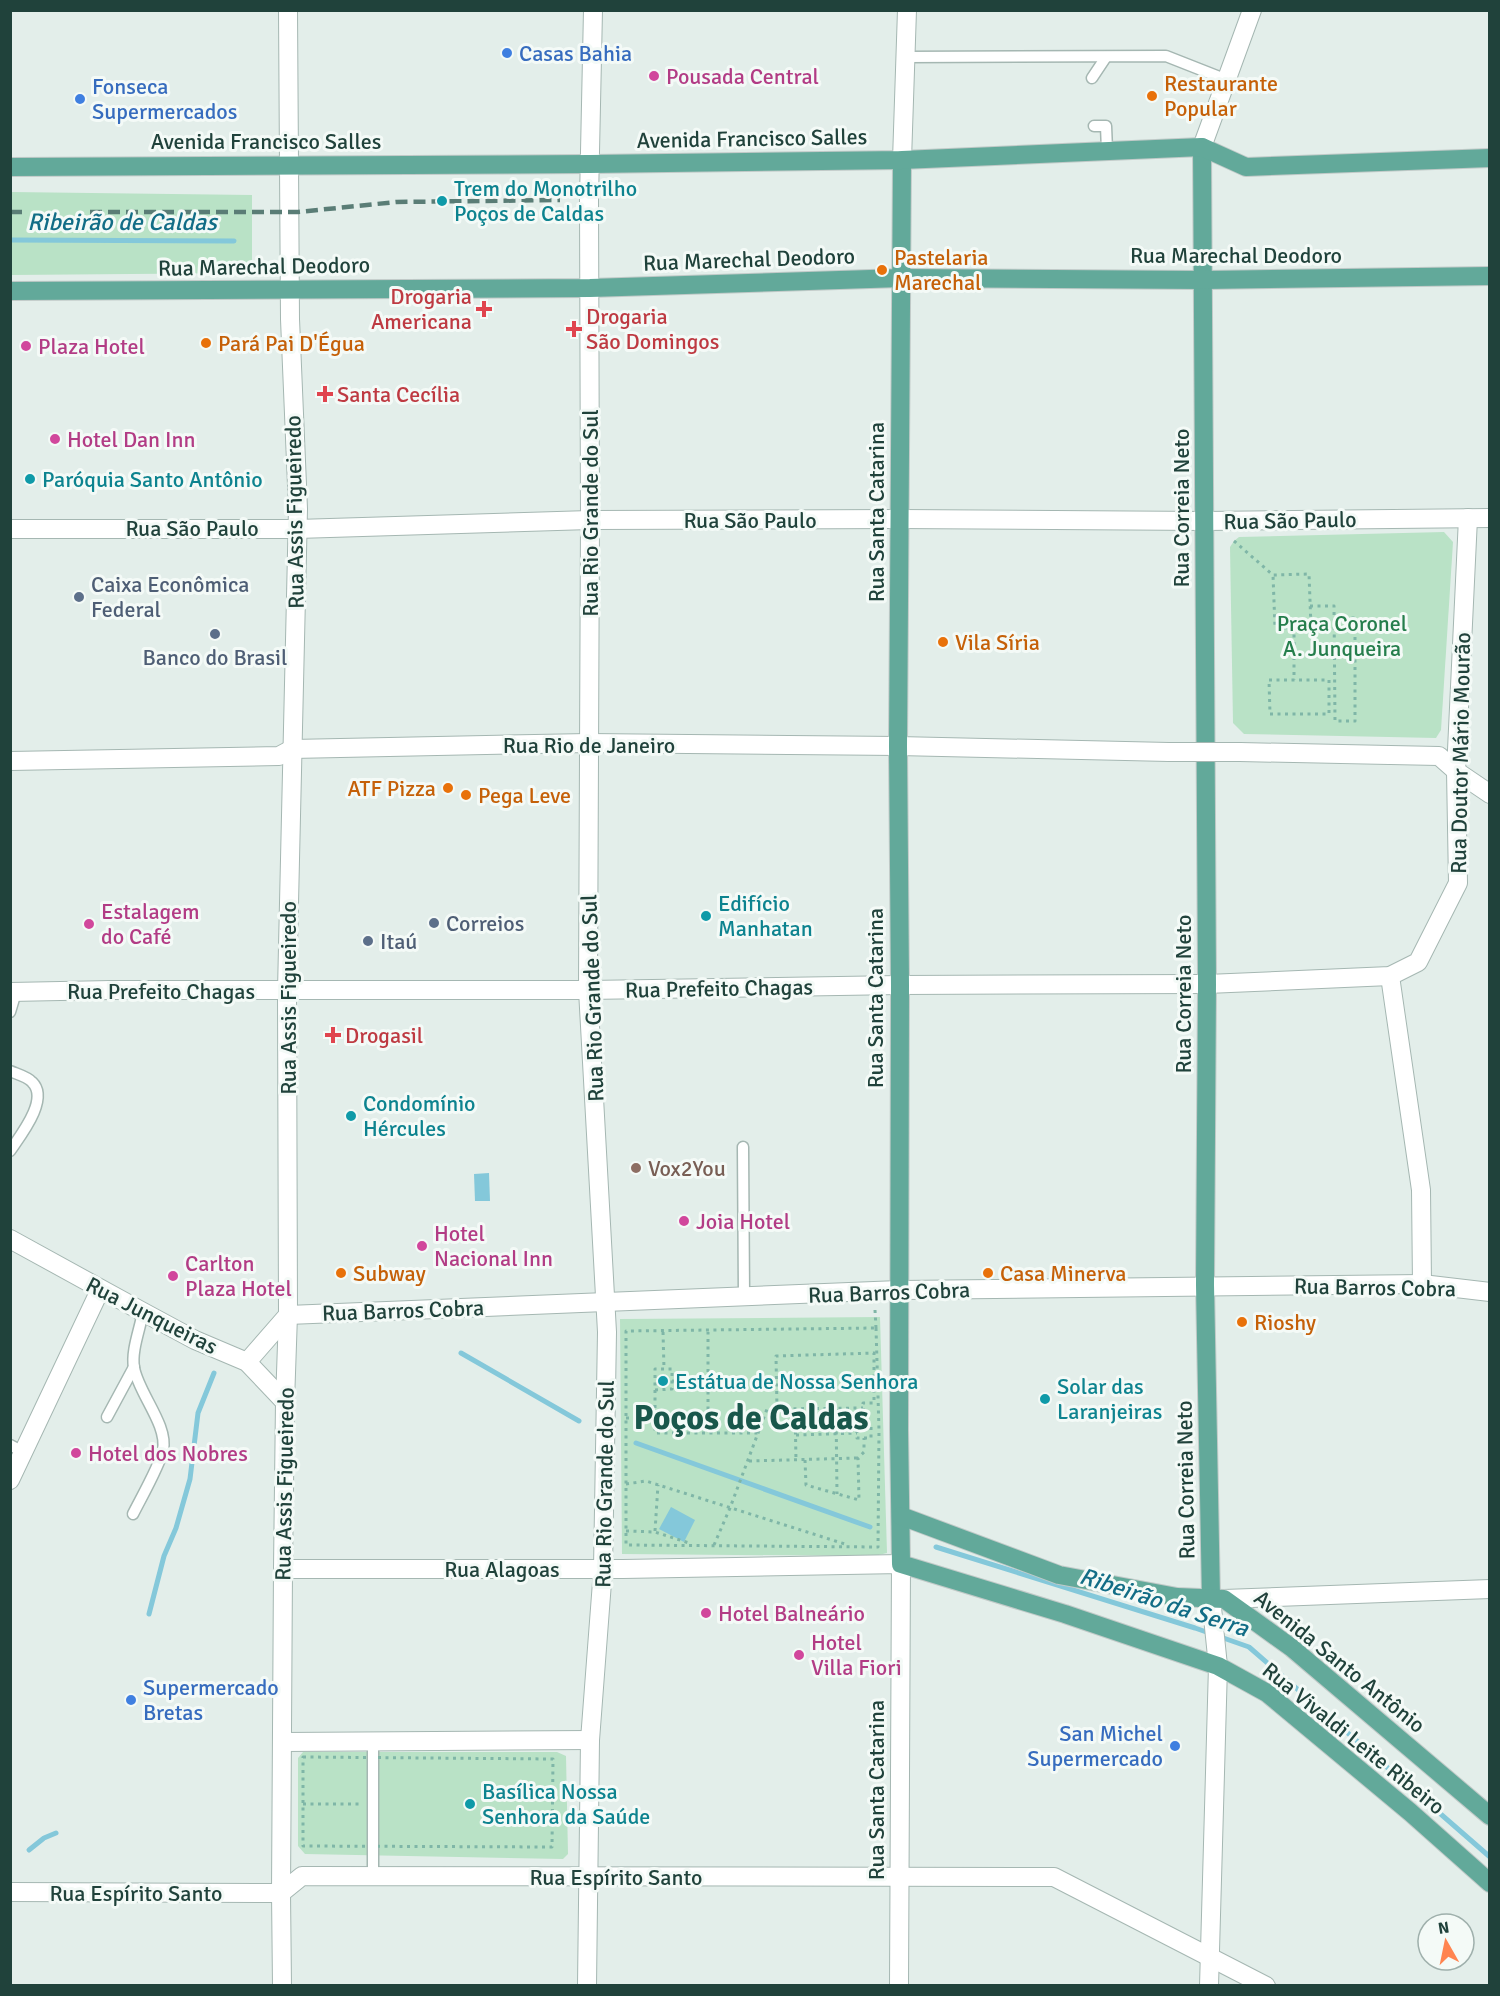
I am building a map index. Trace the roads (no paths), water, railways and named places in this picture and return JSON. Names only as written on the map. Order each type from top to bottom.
[{"type":"main road","name":"Avenida Francisco Salles","points":[[10,167],[902,160],[1202,147],[1246,167],[1490,158]]},
{"type":"main road","name":"Rua Correia Neto","points":[[1202,147],[1207,984],[1205,1285],[1218,1598]]},
{"type":"main road","name":"Rua Santa Catarina","points":[[901,1564],[898,746],[902,160]]},
{"type":"main road","name":"Rua Marechal Deodoro","points":[[10,291],[590,288],[901,278],[1204,280],[1490,276]]},
{"type":"main road","points":[[901,1516],[1059,1575],[1177,1597],[1218,1598]]},
{"type":"main road","name":"Rua Vivaldi Leite Ribeiro","points":[[901,1564],[1218,1660],[1267,1693],[1410,1812],[1490,1883]]},
{"type":"main road","name":"Avenida Santo Antônio","points":[[1218,1598],[1292,1648],[1490,1816]]},
{"type":"street","name":"Rua Assis Figueiredo","points":[[282,1986],[283,1569],[288,1315],[287,991],[297,529],[288,201],[288,10]]},
{"type":"street","name":"Rua Rio Grande do Sul","points":[[587,1986],[590,1740],[603,1569],[607,1332],[588,990],[590,164],[593,10]]},
{"type":"street","name":"Rua Santa Catarina","points":[[902,160],[907,10]]},
{"type":"street","name":"Rua Correia Neto","points":[[1202,147],[1252,10]]},
{"type":"street","name":"Rua Doutor Mário Mourão","points":[[1390,976],[1418,962],[1458,883],[1456,771],[1468,518]]},
{"type":"street","name":"Rua São Paulo","points":[[10,529],[297,529],[590,520],[1205,521],[1490,518]]},
{"type":"street","name":"Rua Rio de Janeiro","points":[[10,761],[279,756],[292,749],[588,744],[898,746],[1438,756],[1456,771]]},
{"type":"street","points":[[1456,771],[1490,794]]},
{"type":"street","points":[[1390,976],[1421,1190],[1422,1284]]},
{"type":"street","name":"Rua Prefeito Chagas","points":[[13,992],[588,990],[900,985],[1207,984],[1390,976]]},
{"type":"street","name":"Rua Junqueiras","points":[[10,1239],[195,1340],[247,1362],[285,1402]]},
{"type":"street","name":"Rua Barros Cobra","points":[[288,1315],[899,1290],[1422,1284],[1490,1292]]},
{"type":"street","points":[[10,1480],[17,1449],[100,1290]]},
{"type":"street","points":[[247,1362],[288,1315]]},
{"type":"street","name":"Rua Santa Catarina","points":[[899,1986],[901,1564]]},
{"type":"street","name":"Rua Alagoas","points":[[283,1569],[603,1569],[901,1564]]},
{"type":"street","points":[[1218,1598],[1490,1589]]},
{"type":"street","name":"Rua Correia Neto","points":[[1209,1986],[1218,1598]]},
{"type":"street","points":[[283,1742],[373,1750],[590,1740]]},
{"type":"street","name":"Rua Espírito Santo","points":[[10,1892],[281,1893],[302,1876],[1054,1877],[1266,1986]]},
{"type":"lane","points":[[906,57],[1166,56],[1227,80]]},
{"type":"lane","points":[[1092,78],[1106,57]]},
{"type":"lane","points":[[1094,126],[1106,126],[1107,150]]},
{"type":"lane","points":[[10,1012],[13,992]]},
{"type":"lane","points":[[10,1071],[33,1082],[39,1094],[34,1114],[10,1151]]},
{"type":"lane","points":[[743,1147],[744,1296]]},
{"type":"lane","points":[[107,1417],[134,1367],[143,1312]]},
{"type":"lane","points":[[133,1514],[163,1451],[164,1435],[143,1393],[134,1367]]},
{"type":"lane","points":[[373,1750],[373,1877]]},
{"type":"water","points":[[489,1173],[490,1201],[475,1201],[474,1174]]},
{"type":"water","points":[[671,1507],[695,1520],[684,1542],[659,1529]]},
{"type":"waterway","name":"Ribeirão de Caldas","points":[[10,240],[234,241]]},
{"type":"waterway","name":"Ribeirão da Serra","points":[[461,1353],[579,1421]]},
{"type":"waterway","points":[[149,1614],[164,1556],[176,1528],[190,1479],[198,1413],[214,1373]]},
{"type":"waterway","name":"Ribeirão da Serra","points":[[636,1443],[870,1527]]},
{"type":"waterway","name":"Ribeirão da Serra","points":[[936,1547],[1249,1647],[1490,1857]]},
{"type":"waterway","points":[[29,1850],[44,1838],[56,1833]]},
{"type":"railway","points":[[90,212],[298,212],[396,202],[560,200]]},
{"type":"railway","points":[[10,212],[24,212]]},
{"type":"place","name":"Casas Bahia","points":[[507,53]]},
{"type":"place","name":"Pousada Central","points":[[654,76]]},
{"type":"place","name":"Restaurante Popular","points":[[1152,96]]},
{"type":"place","name":"Fonseca Supermercados","points":[[80,99]]},
{"type":"place","name":"Trem do Monotrilho Poços de Caldas","points":[[442,201]]},
{"type":"place","name":"Pastelaria Marechal","points":[[882,270]]},
{"type":"place","name":"Drogaria Americana","points":[[484,309]]},
{"type":"place","name":"Drogaria São Domingos","points":[[574,329]]},
{"type":"place","name":"Pará Pai D'Égua","points":[[206,343]]},
{"type":"place","name":"Plaza Hotel","points":[[26,346]]},
{"type":"place","name":"Santa Cecília","points":[[325,394]]},
{"type":"place","name":"Hotel Dan Inn","points":[[55,439]]},
{"type":"place","name":"Paróquia Santo Antônio","points":[[30,479]]},
{"type":"place","name":"Caixa Econômica Federal","points":[[79,597]]},
{"type":"place","name":"Banco do Brasil","points":[[215,634]]},
{"type":"place","name":"Vila Síria","points":[[943,642]]},
{"type":"place","name":"ATF Pizza","points":[[448,788]]},
{"type":"place","name":"Pega Leve","points":[[466,795]]},
{"type":"place","name":"Edifício Manhatan","points":[[706,916]]},
{"type":"place","name":"Correios","points":[[434,923]]},
{"type":"place","name":"Estalagem do Café","points":[[89,924]]},
{"type":"place","name":"Itaú","points":[[368,941]]},
{"type":"place","name":"Drogasil","points":[[333,1035]]},
{"type":"place","name":"Condomínio Hércules","points":[[351,1116]]},
{"type":"place","name":"Vox2You","points":[[636,1168]]},
{"type":"place","name":"Joia Hotel","points":[[684,1221]]},
{"type":"place","name":"Hotel Nacional Inn","points":[[422,1246]]},
{"type":"place","name":"Subway","points":[[341,1273]]},
{"type":"place","name":"Casa Minerva","points":[[988,1273]]},
{"type":"place","name":"Carlton Plaza Hotel","points":[[173,1276]]},
{"type":"place","name":"Rioshy","points":[[1242,1322]]},
{"type":"place","name":"Estátua de Nossa Senhora","points":[[663,1381]]},
{"type":"place","name":"Solar das Laranjeiras","points":[[1045,1399]]},
{"type":"place","name":"Hotel dos Nobres","points":[[76,1453]]},
{"type":"place","name":"Hotel Balneário","points":[[706,1613]]},
{"type":"place","name":"Hotel Villa Fiori","points":[[799,1655]]},
{"type":"place","name":"Supermercado Bretas","points":[[131,1700]]},
{"type":"place","name":"San Michel Supermercado","points":[[1175,1746]]},
{"type":"place","name":"Basílica Nossa Senhora da Saúde","points":[[470,1804]]},
{"type":"district","name":"Poços de Caldas","points":[[751,1417]]},
{"type":"park label","name":"Praça Coronel A. Junqueira","points":[[1342,636]]}]
